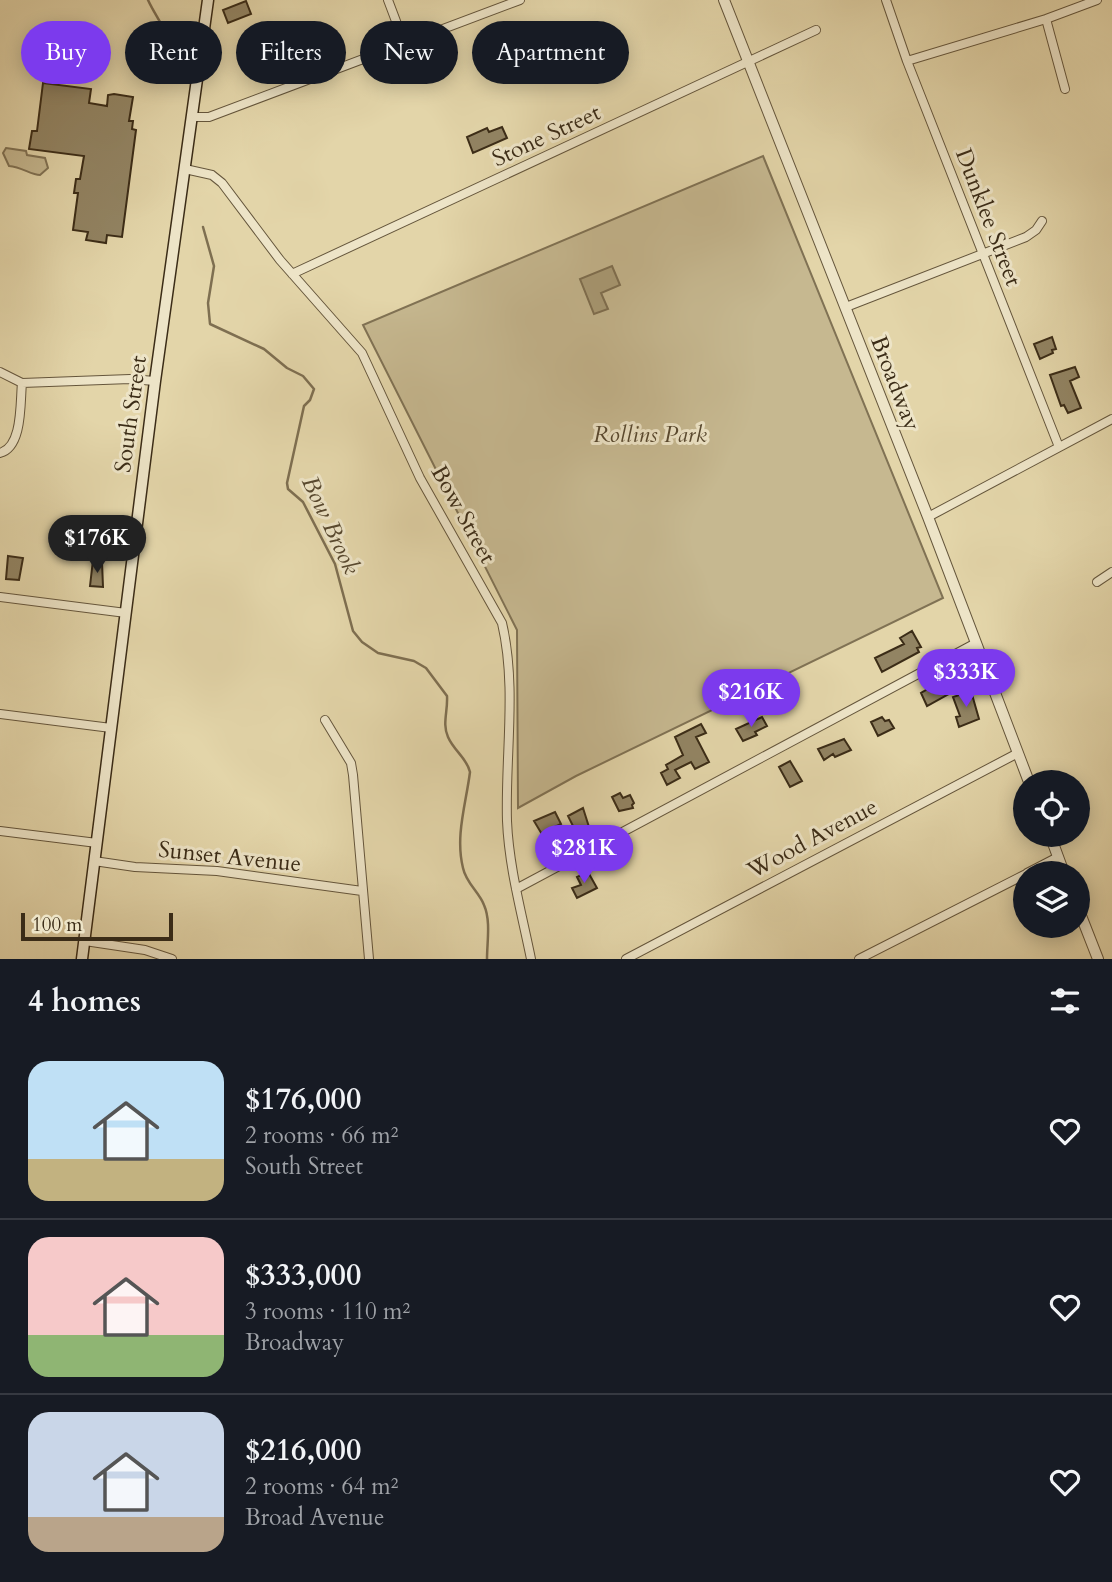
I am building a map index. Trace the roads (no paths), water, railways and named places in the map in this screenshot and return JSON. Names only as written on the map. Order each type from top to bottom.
[{"type":"main road","name":"South Street","points":[[82,959],[155,381],[208,0]]},
{"type":"street","points":[[388,0],[396,21]]},
{"type":"street","points":[[458,24],[520,0]]},
{"type":"street","name":"Broadway","points":[[724,0],[1025,770]]},
{"type":"street","name":"Dunklee Street","points":[[886,0],[907,61],[1059,447]]},
{"type":"street","points":[[907,61],[1046,19],[1097,0]]},
{"type":"street","points":[[1046,19],[1065,89]]},
{"type":"street","name":"Stone Street","points":[[292,274],[816,30]]},
{"type":"street","points":[[191,117],[209,117],[360,62]]},
{"type":"street","name":"Bow Street","points":[[185,169],[212,175],[222,183],[292,274],[345,330],[366,359],[399,436],[502,623],[507,646],[509,682],[508,824],[516,890],[531,959]]},
{"type":"street","points":[[846,307],[1026,237],[1036,230],[1042,221]]},
{"type":"street","points":[[0,372],[22,383],[130,379],[155,381]]},
{"type":"street","points":[[0,453],[6,452],[13,443],[22,383]]},
{"type":"street","points":[[928,517],[1112,419]]},
{"type":"street","points":[[1097,582],[1112,572]]},
{"type":"street","points":[[0,597],[126,613]]},
{"type":"street","points":[[516,890],[976,643]]},
{"type":"street","points":[[0,714],[111,728]]},
{"type":"street","points":[[325,720],[351,763],[354,775],[369,959]]},
{"type":"street","name":"Wood Avenue","points":[[626,959],[1018,752]]},
{"type":"street","points":[[0,831],[97,843]]},
{"type":"street","points":[[1054,847],[1059,861]]},
{"type":"street","points":[[1052,861],[1058,858]]},
{"type":"street","name":"Sunset Avenue","points":[[94,862],[217,871],[362,891]]},
{"type":"street","points":[[859,959],[1013,881]]},
{"type":"street","points":[[1090,938],[1098,959]]},
{"type":"street","points":[[85,941],[145,950],[172,959]]},
{"type":"waterway","name":"Bow Brook","points":[[148,0],[159,21]]},
{"type":"waterway","name":"Bow Brook","points":[[203,227],[214,266],[208,303],[210,324],[264,349],[287,368],[303,376],[314,389],[310,400],[304,406],[287,483],[288,489],[303,502],[335,564],[353,631],[362,642],[378,653],[414,661],[426,668],[447,696],[446,732],[470,772],[461,832],[461,856],[465,873],[486,911],[487,959]]},
{"type":"park label","name":"Rollins Park","points":[[650,434]]}]
